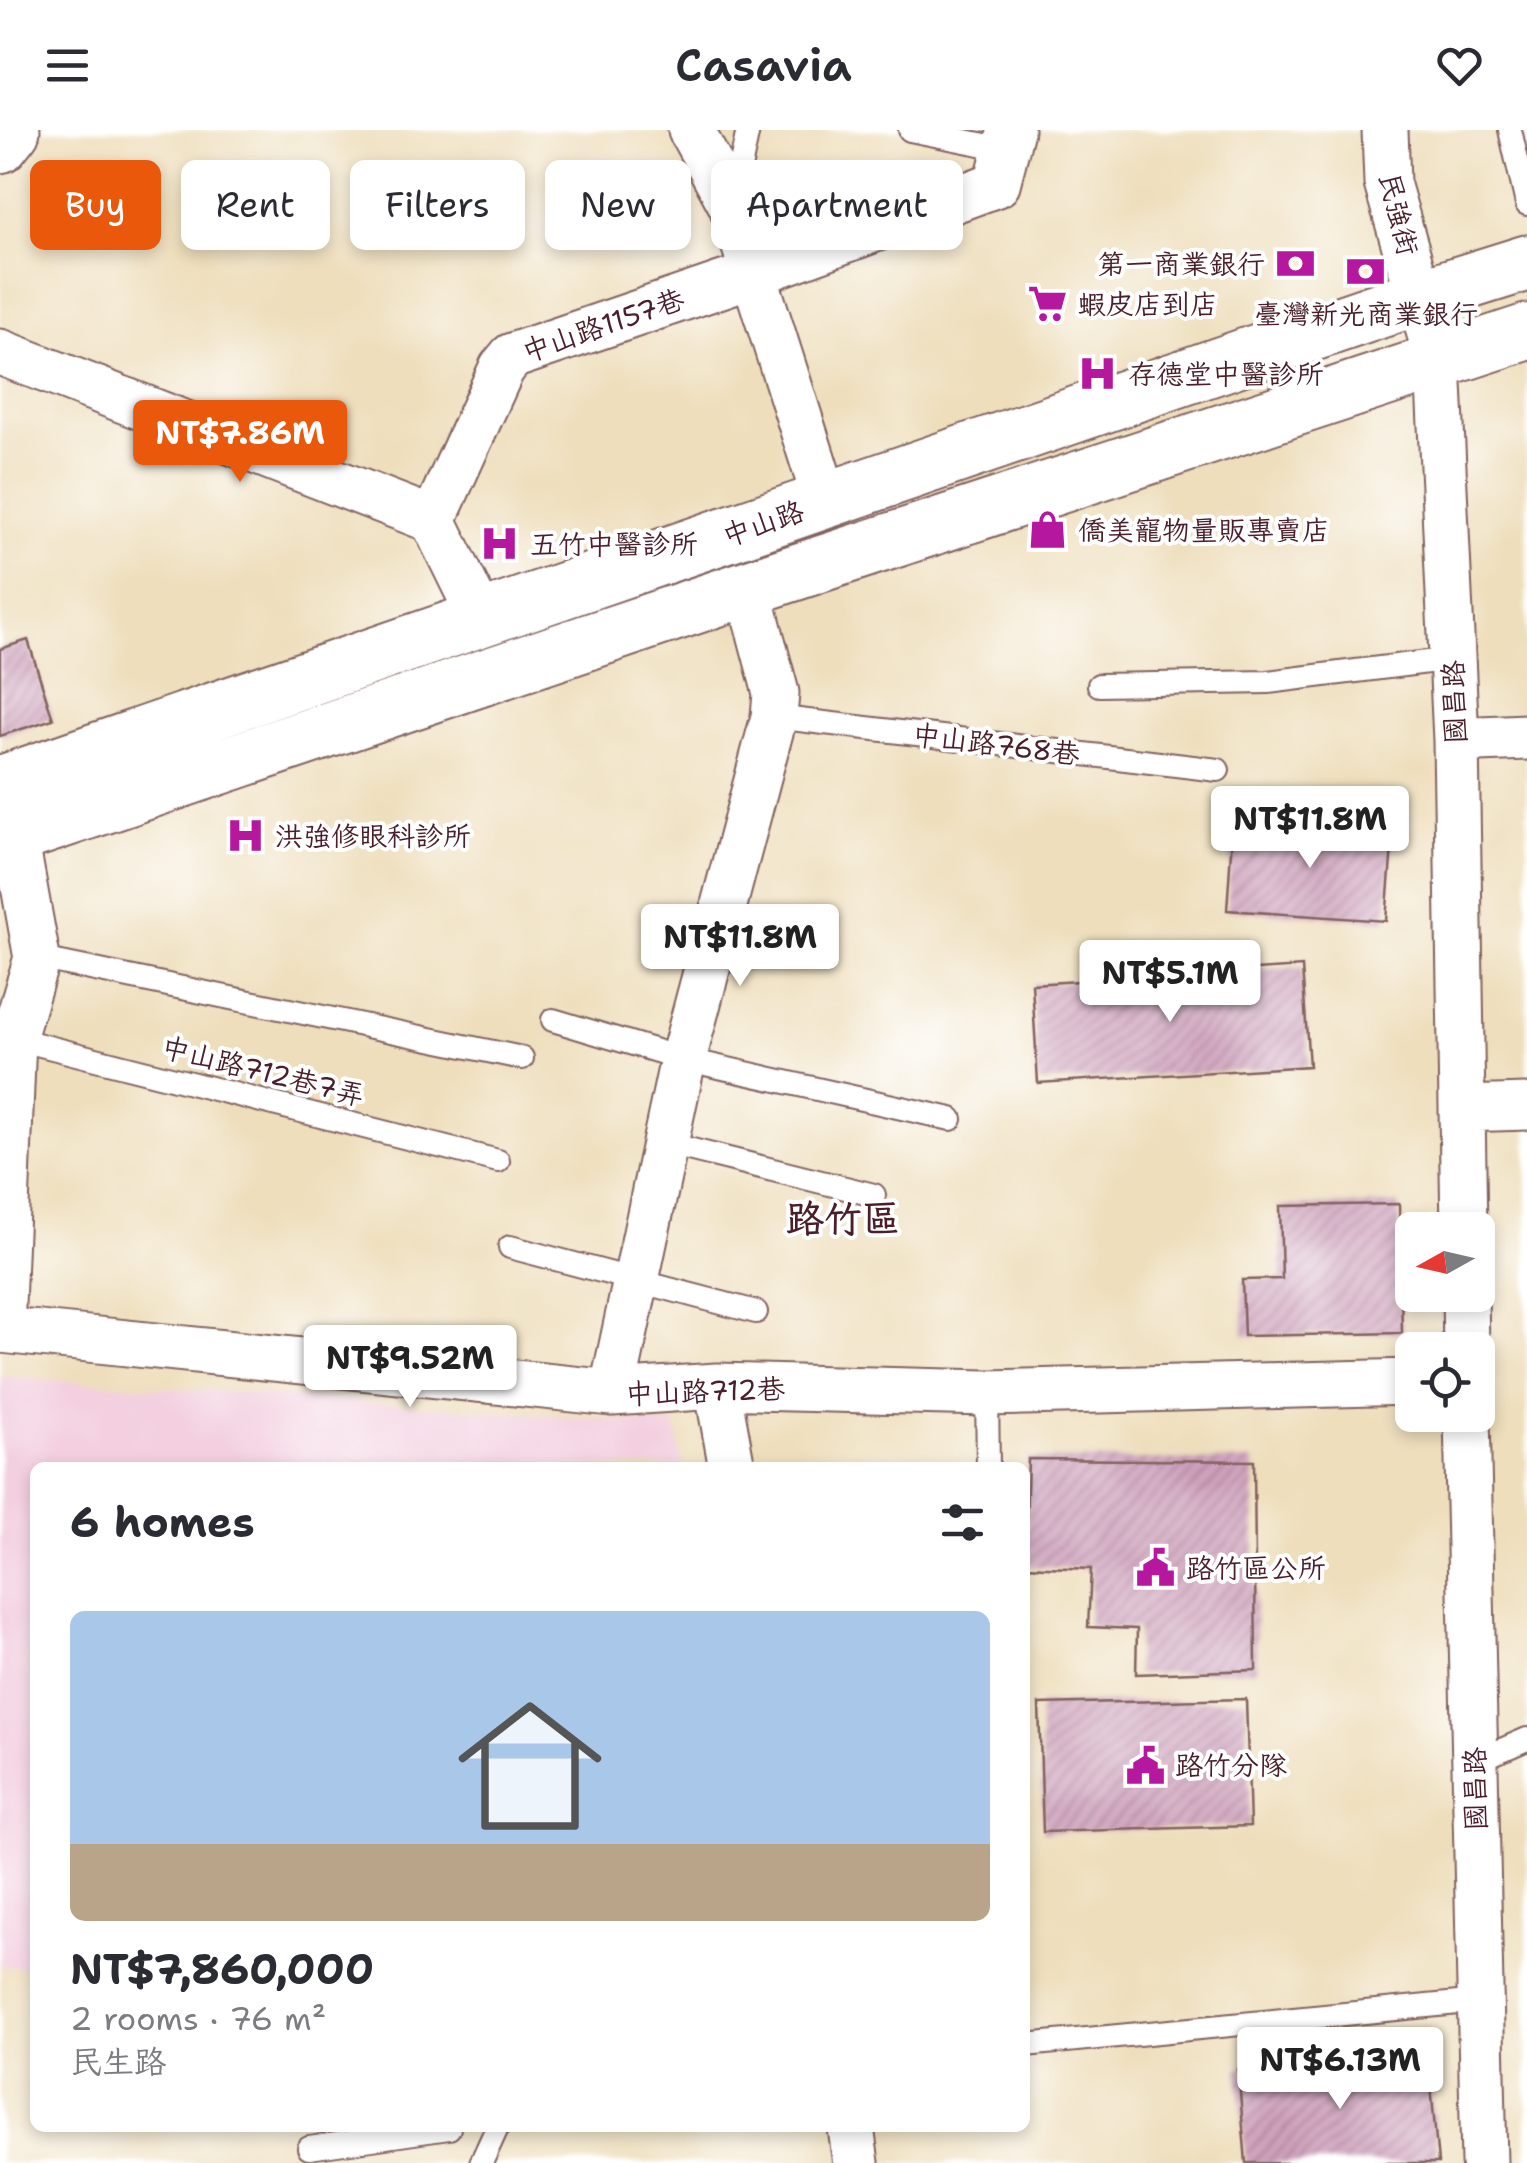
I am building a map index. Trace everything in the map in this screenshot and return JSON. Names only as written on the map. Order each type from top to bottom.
[{"type":"main road","points":[[0,145],[12,130]]},
{"type":"main road","name":"中山路","points":[[4,813],[481,618],[1420,296],[1527,264]]},
{"type":"main road","name":"中山路","points":[[4,813],[748,588],[1527,332]]},
{"type":"street","points":[[691,130],[711,167]]},
{"type":"street","name":"民強街","points":[[1385,130],[1387,184],[1420,296]]},
{"type":"street","name":"中山路1157巷","points":[[433,520],[502,368],[512,356],[753,274],[997,184],[1008,140]]},
{"type":"street","points":[[746,250],[826,502]]},
{"type":"street","name":"國昌路","points":[[1420,296],[1438,362],[1456,740],[1464,1212]]},
{"type":"street","points":[[0,352],[433,520],[481,618]]},
{"type":"street","points":[[612,1394],[683,1059],[774,717],[776,693],[748,588]]},
{"type":"street","points":[[1456,740],[1527,737]]},
{"type":"street","name":"中山路712巷","points":[[4,813],[37,958],[14,1038],[1,1330],[612,1394],[717,1386],[986,1393],[1395,1382]]},
{"type":"street","points":[[1462,1109],[1527,1107]]},
{"type":"street","points":[[717,1386],[731,1462]]},
{"type":"street","name":"國昌路","points":[[1467,1432],[1484,2163]]},
{"type":"street","points":[[852,2132],[856,2163]]},
{"type":"lane","points":[[742,160],[748,130]]},
{"type":"lane","name":"中山路1157巷","points":[[910,130],[1008,140]]},
{"type":"lane","points":[[1510,130],[1527,204]]},
{"type":"lane","points":[[1100,685],[1268,682],[1452,659]]},
{"type":"lane","name":"中山路768巷","points":[[774,717],[1218,770]]},
{"type":"lane","points":[[37,958],[522,1058]]},
{"type":"lane","points":[[553,1020],[683,1059],[951,1119]]},
{"type":"lane","name":"中山路712巷7弄","points":[[14,1038],[498,1161]]},
{"type":"lane","points":[[664,1142],[874,1195]]},
{"type":"lane","points":[[510,1248],[756,1312]]},
{"type":"lane","points":[[986,1393],[988,1462]]},
{"type":"lane","points":[[1474,1762],[1527,1739]]},
{"type":"lane","points":[[1030,2045],[1479,2001]]},
{"type":"lane","points":[[309,2148],[421,2132]]},
{"type":"lane","points":[[481,2163],[495,2132]]},
{"type":"shaded area","points":[[0,1376],[675,1424],[682,1462],[30,1462],[30,1969],[0,1965]]},
{"type":"building","points":[[28,640],[53,719],[0,736],[0,649]]},
{"type":"building","points":[[1233,821],[1393,833],[1386,921],[1227,910]]},
{"type":"building","points":[[1302,967],[1309,1066],[1038,1083],[1032,984]]},
{"type":"building","points":[[1399,1204],[1399,1212],[1395,1212],[1395,1312],[1402,1312],[1402,1332],[1244,1336],[1242,1280],[1282,1279],[1280,1206]]},
{"type":"building","name":"路竹區公所","points":[[1254,1461],[1256,1670],[1136,1674],[1137,1629],[1088,1627],[1091,1569],[1030,1566],[1028,1462]]},
{"type":"building","name":"路竹分隊","points":[[1246,1699],[1250,1826],[1043,1832],[1039,1704]]},
{"type":"building","points":[[1428,2052],[1438,2163],[1246,2163],[1238,2069]]},
{"type":"place","name":"第一商業銀行","points":[[1295,264]]},
{"type":"place","name":"臺灣新光商業銀行","points":[[1366,271]]},
{"type":"place","name":"蝦皮店到店","points":[[1048,304]]},
{"type":"place","name":"存德堂中醫診所","points":[[1098,374]]},
{"type":"place","name":"僑美寵物量販專賣店","points":[[1048,530]]},
{"type":"place","name":"五竹中醫診所","points":[[500,544]]},
{"type":"place","name":"洪強修眼科診所","points":[[245,836]]},
{"type":"place","name":"路竹區公所","points":[[1156,1568]]},
{"type":"place","name":"路竹分隊","points":[[1145,1765]]},
{"type":"district","name":"路竹區","points":[[843,1219]]}]
